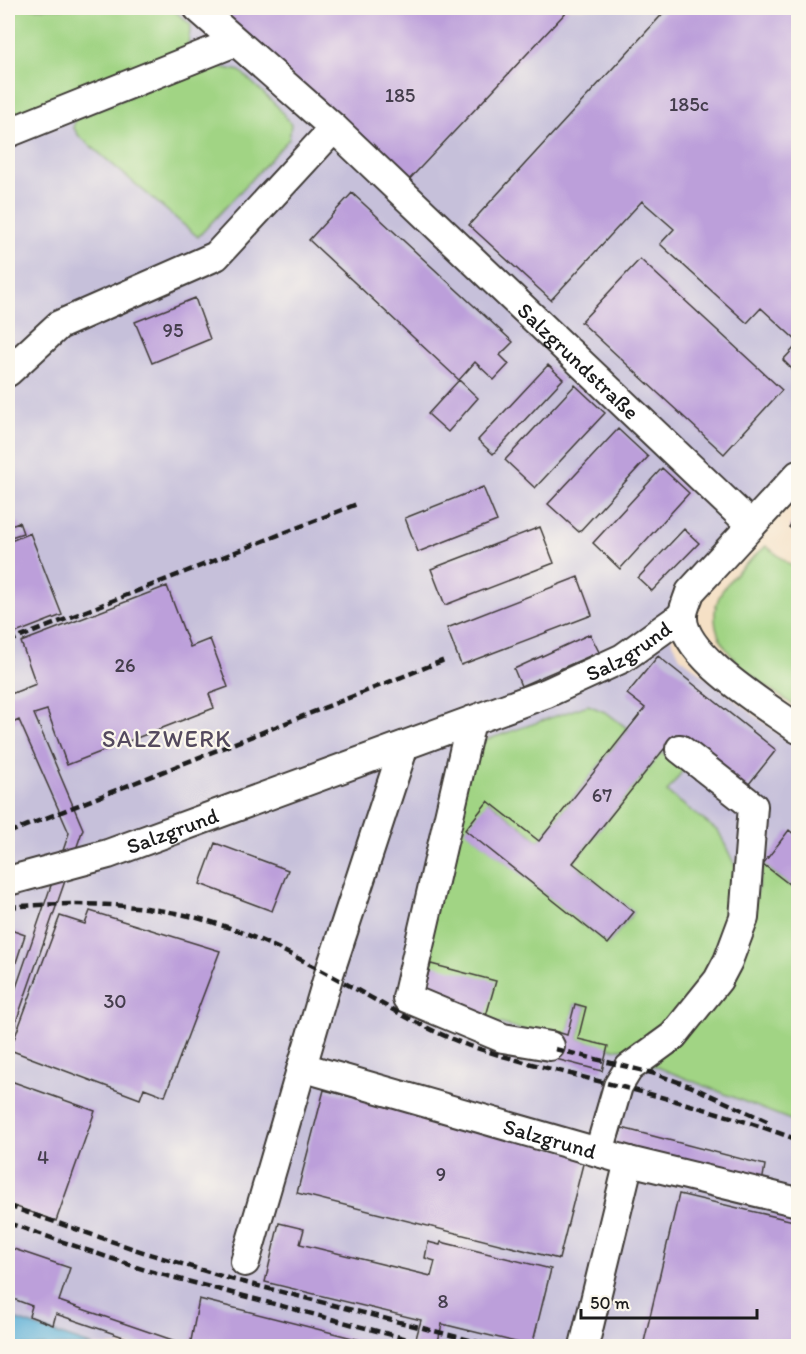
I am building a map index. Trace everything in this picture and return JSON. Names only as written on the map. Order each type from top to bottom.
[{"type":"street","name":"Salzgrundstraße","points":[[198,8],[334,128],[751,525]]},
{"type":"street","points":[[8,133],[235,42]]},
{"type":"street","points":[[8,372],[59,325],[216,256],[334,128]]},
{"type":"street","points":[[798,475],[690,592],[683,615],[689,639],[708,661],[798,729]]},
{"type":"street","name":"Salzgrund","points":[[8,881],[108,854],[547,693],[623,658],[683,615]]},
{"type":"street","points":[[471,721],[407,998],[503,1038],[550,1046]]},
{"type":"street","points":[[245,1262],[329,974],[404,746]]},
{"type":"street","points":[[599,1152],[618,1086],[629,1068],[674,1036],[718,980],[728,961],[744,918],[753,806],[680,749]]},
{"type":"street","name":"Salzgrund","points":[[302,1067],[629,1161],[798,1202]]},
{"type":"street","points":[[584,1347],[629,1161]]},
{"type":"shaded area","points":[[8,8],[798,8],[798,458],[675,590],[668,612],[671,638],[680,657],[798,749],[798,891],[764,865],[742,963],[647,1063],[798,1123],[798,1346],[8,1346]],"holes":[[[587,705],[607,713],[628,730],[539,841],[488,801],[465,830],[608,944],[634,912],[662,752],[683,771],[667,792],[719,832],[614,1049],[608,1046],[586,1007],[575,1004],[567,1035],[414,998],[474,744]]]},
{"type":"green space","points":[[8,8],[171,8],[191,25],[187,50],[13,120],[8,104],[8,80],[14,56],[8,47]]},
{"type":"green space","points":[[215,66],[240,71],[278,107],[291,124],[289,139],[198,237],[79,136],[73,127],[76,119],[192,70]]},
{"type":"green space","points":[[766,546],[798,571],[798,709],[738,663],[717,632],[715,615],[719,597],[728,583]]},
{"type":"green space","points":[[588,705],[607,713],[628,729],[539,841],[489,801],[466,830],[608,944],[634,912],[573,863],[661,752],[684,769],[667,792],[719,832],[736,868],[732,923],[719,959],[666,1032],[636,1049],[614,1049],[578,1039],[586,1007],[575,1004],[567,1035],[554,1032],[552,1039],[414,998],[474,744]]},
{"type":"green space","points":[[763,864],[798,891],[798,1123],[647,1063],[742,963]]},
{"type":"water","points":[[8,1317],[93,1346],[8,1346]]},
{"type":"building","points":[[219,8],[570,8],[406,183]]},
{"type":"building","points":[[668,8],[798,8],[798,342],[761,308],[747,323],[660,244],[674,229],[642,201],[551,300],[469,225]]},
{"type":"building","points":[[352,193],[513,342],[500,355],[509,364],[494,380],[475,362],[459,380],[309,240]]},
{"type":"building","points":[[640,259],[782,390],[724,454],[581,322]]},
{"type":"building","points":[[195,298],[210,339],[152,363],[135,322]]},
{"type":"building","points":[[798,344],[798,375],[783,360]]},
{"type":"building","points":[[548,365],[563,379],[493,454],[478,440]]},
{"type":"building","points":[[459,380],[478,398],[448,432],[428,414]]},
{"type":"building","points":[[575,385],[605,413],[535,488],[505,460]]},
{"type":"building","points":[[618,429],[648,457],[579,532],[548,504]]},
{"type":"building","points":[[662,468],[689,493],[620,569],[593,543]]},
{"type":"building","points":[[483,487],[497,521],[418,552],[405,518]]},
{"type":"building","points":[[798,514],[798,534],[789,527]]},
{"type":"building","points":[[19,522],[23,533],[8,538],[8,526]]},
{"type":"building","points":[[540,527],[554,563],[445,605],[431,569]]},
{"type":"building","points":[[684,529],[699,543],[652,591],[638,578]]},
{"type":"building","points":[[30,533],[62,615],[8,636],[8,542]]},
{"type":"building","points":[[578,577],[592,615],[461,665],[447,628]]},
{"type":"building","points":[[167,586],[190,647],[210,639],[228,687],[209,694],[214,708],[67,765],[47,710],[34,714],[83,829],[8,1045],[8,1011],[69,833],[19,720],[8,725],[8,695],[36,684],[21,642]]},
{"type":"building","points":[[590,634],[599,652],[521,686],[514,669]]},
{"type":"building","points":[[658,656],[776,750],[745,789],[676,734],[573,863],[634,912],[608,944],[465,830],[488,801],[539,841],[645,708],[627,694]]},
{"type":"building","points":[[789,830],[798,838],[798,891],[763,864]]},
{"type":"building","points":[[215,843],[288,870],[272,911],[200,884]]},
{"type":"building","points":[[90,911],[220,951],[165,1096],[144,1088],[140,1099],[10,1050],[60,916],[85,924]]},
{"type":"building","points":[[8,929],[25,935],[8,987]]},
{"type":"building","points":[[431,964],[496,981],[486,1016],[421,999]]},
{"type":"building","points":[[575,1004],[586,1007],[578,1039],[608,1046],[602,1071],[548,1057],[554,1031],[567,1035]]},
{"type":"building","points":[[8,1080],[95,1111],[56,1221],[8,1204]]},
{"type":"building","points":[[324,1090],[585,1156],[559,1259],[297,1193]]},
{"type":"building","points":[[622,1128],[765,1165],[762,1183],[616,1145]]},
{"type":"building","points":[[679,1194],[798,1222],[798,1346],[643,1346]]},
{"type":"building","points":[[279,1223],[304,1229],[300,1244],[431,1276],[435,1261],[425,1258],[428,1242],[440,1245],[441,1242],[551,1269],[532,1346],[442,1324],[437,1346],[414,1346],[421,1320],[265,1282]]},
{"type":"building","points":[[8,1247],[70,1268],[59,1301],[190,1346],[150,1346],[56,1314],[53,1325],[29,1316],[32,1306],[8,1297]]},
{"type":"building","points":[[199,1299],[384,1346],[190,1346]]},
{"type":"railway","points":[[8,642],[357,504]]},
{"type":"railway","points":[[8,833],[447,659]]},
{"type":"railway","points":[[8,907],[56,904],[129,906],[177,913],[218,924],[283,951],[414,1021],[467,1045],[530,1064],[697,1107],[798,1140]]},
{"type":"railway","points":[[555,1049],[652,1073],[690,1086],[771,1123]]},
{"type":"railway","points":[[8,1206],[231,1279],[493,1346]]},
{"type":"railway","points":[[8,1223],[145,1270],[434,1346]]},
{"type":"district","name":"SALZWERK","points":[[167,738]]}]
